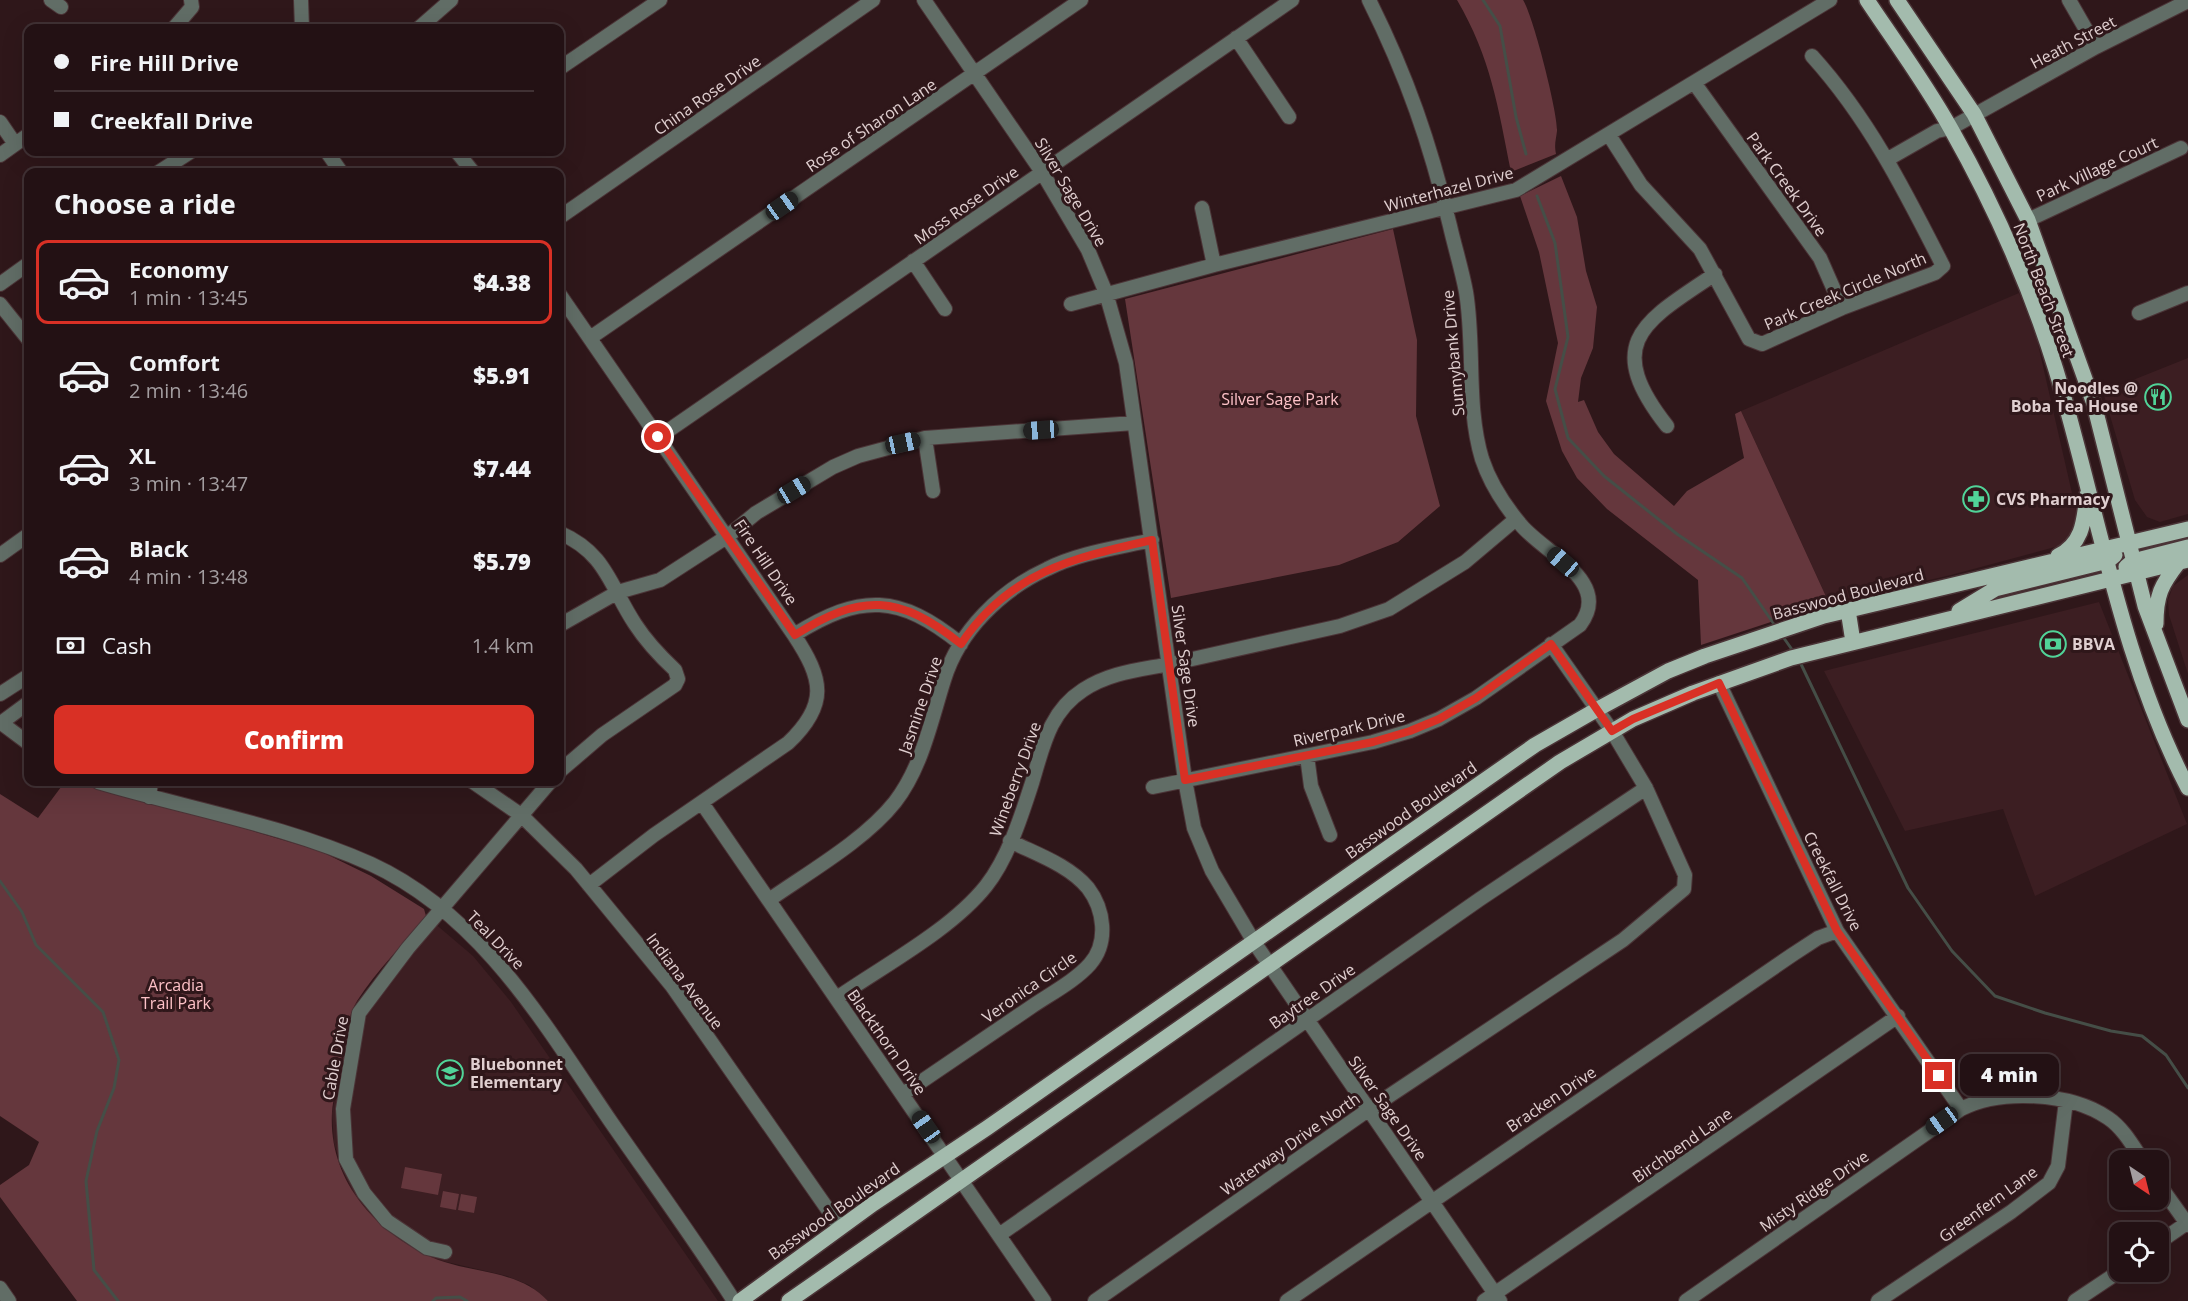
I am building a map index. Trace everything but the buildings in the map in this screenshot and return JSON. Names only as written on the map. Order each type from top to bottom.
[{"type":"main road","name":"North Beach Street","points":[[1867,0],[1951,128],[2005,233],[2036,310],[2056,370],[2139,676],[2188,788]]},
{"type":"main road","name":"North Beach Street","points":[[1897,0],[1974,114],[2028,220],[2094,404],[2134,567],[2157,642],[2188,721]]},
{"type":"main road","points":[[2036,310],[2057,298]]},
{"type":"main road","points":[[2045,563],[2066,552],[2080,535],[2084,521],[2088,483]]},
{"type":"main road","name":"Basswood Boulevard","points":[[740,1301],[840,1227],[1536,745],[1668,671],[1766,635],[1848,610],[2045,563],[2106,555],[2129,543],[2188,529]]},
{"type":"main road","points":[[789,1301],[1560,762],[1633,719],[1719,683],[1781,662],[1853,642],[2112,579],[2134,567],[2188,547]]},
{"type":"main road","points":[[1946,619],[1995,589],[2106,555]]},
{"type":"main road","points":[[2134,567],[2183,561]]},
{"type":"main road","points":[[2157,642],[2156,601],[2165,580],[2183,561]]},
{"type":"main road","points":[[1848,610],[1853,642]]},
{"type":"main road","points":[[2162,730],[2188,721]]},
{"type":"street","points":[[177,24],[192,7],[190,0]]},
{"type":"street","points":[[301,0],[302,24]]},
{"type":"street","points":[[424,24],[451,0]]},
{"type":"street","points":[[564,65],[660,0]]},
{"type":"street","name":"China Rose Drive","points":[[564,214],[873,0]]},
{"type":"street","name":"Silver Sage Drive","points":[[924,0],[1042,172],[1088,250],[1106,293],[1126,363],[1185,780],[1194,828],[1212,871],[1269,966],[1431,1200],[1493,1298]]},
{"type":"street","name":"Rose of Sharon Lane","points":[[590,338],[1081,0]]},
{"type":"street","name":"Moss Rose Drive","points":[[658,437],[1292,0]]},
{"type":"street","name":"Sunnybank Drive","points":[[1369,0],[1408,81],[1438,175],[1467,298],[1478,443],[1494,485],[1516,519],[1522,527],[1577,574],[1588,594],[1589,608]]},
{"type":"street","name":"Winterhazel Drive","points":[[1071,304],[1214,265],[1446,210],[1516,190],[1695,84],[1830,0]]},
{"type":"street","points":[[2068,0],[2096,47]]},
{"type":"street","name":"Heath Street","points":[[1890,163],[1941,140],[1951,128],[1974,114],[2096,47],[2188,1]]},
{"type":"street","points":[[1236,38],[1289,117]]},
{"type":"street","points":[[1812,56],[1843,92],[1890,163]]},
{"type":"street","name":"Park Creek Drive","points":[[1695,84],[1820,258],[1842,308]]},
{"type":"street","points":[[0,122],[15,144]]},
{"type":"street","points":[[1609,135],[1641,185],[1693,239],[1715,274],[1656,314],[1639,336],[1635,364],[1639,380],[1667,426]]},
{"type":"street","points":[[0,155],[24,138]]},
{"type":"street","name":"Park Village Court","points":[[2028,220],[2181,148]]},
{"type":"street","points":[[165,168],[183,156]]},
{"type":"street","points":[[460,156],[470,168]]},
{"type":"street","name":"Park Creek Circle North","points":[[1715,274],[1749,339],[1757,344],[1842,308],[1935,273],[1943,266],[1890,163]]},
{"type":"street","points":[[1202,208],[1214,265]]},
{"type":"street","points":[[913,261],[945,309]]},
{"type":"street","points":[[0,284],[24,267]]},
{"type":"street","points":[[2139,313],[2188,293]]},
{"type":"street","name":"Fire Hill Drive","points":[[564,300],[795,635],[816,673],[818,684],[814,712],[804,727],[788,742],[646,841],[589,885]]},
{"type":"street","points":[[0,304],[24,334]]},
{"type":"street","points":[[564,623],[618,592],[660,580],[728,536],[756,513],[833,467],[880,448],[925,438],[1134,423]]},
{"type":"street","points":[[925,438],[933,491]]},
{"type":"street","name":"Wineberry Drive","points":[[837,998],[952,919],[986,886],[1010,841],[1049,727],[1072,698],[1098,682],[1125,671],[1170,664],[1340,626],[1389,609],[1465,562],[1516,519]]},
{"type":"street","points":[[564,535],[582,544],[606,568],[627,610],[654,649],[675,670],[678,679],[675,685],[602,735],[564,768]]},
{"type":"street","points":[[0,555],[24,538]]},
{"type":"street","name":"Jasmine Drive","points":[[769,900],[848,844],[894,803],[917,766],[945,675],[974,624],[989,609],[1023,582],[1047,568],[1091,554],[1152,540]]},
{"type":"street","points":[[795,635],[835,613],[869,604],[886,605],[936,624],[961,644]]},
{"type":"street","name":"Riverpark Drive","points":[[1153,787],[1373,742],[1439,719],[1476,698],[1580,625],[1589,608]]},
{"type":"street","points":[[1551,644],[1612,731],[1646,788]]},
{"type":"street","points":[[0,694],[24,679]]},
{"type":"street","name":"Creekfall Drive","points":[[1719,683],[1837,931],[1898,1016],[1960,1109]]},
{"type":"street","points":[[24,706],[0,722],[24,740]]},
{"type":"street","points":[[1307,756],[1311,786],[1330,835]]},
{"type":"street","name":"Teal Drive","points":[[112,786],[254,822],[335,850],[372,865],[418,891],[441,909],[473,937],[521,991],[734,1301]]},
{"type":"street","points":[[149,797],[151,786]]},
{"type":"street","name":"Indiana Avenue","points":[[480,786],[521,815],[551,842],[672,986],[840,1227]]},
{"type":"street","name":"Cable Drive","points":[[445,1252],[427,1248],[387,1221],[363,1193],[346,1159],[343,1108],[359,1013],[377,985],[546,786]]},
{"type":"street","name":"Waterway Drive North","points":[[1095,1301],[1368,1110],[1623,940],[1681,892],[1686,882],[1685,875],[1646,788]]},
{"type":"street","name":"Baytree Drive","points":[[999,1235],[1480,899],[1646,788]]},
{"type":"street","name":"Blackthorn Drive","points":[[702,803],[1044,1301]]},
{"type":"street","name":"Veronica Circle","points":[[903,1094],[1054,991],[1090,964],[1099,950],[1103,922],[1089,889],[1062,867],[1010,841]]},
{"type":"street","name":"Bracken Drive","points":[[1287,1301],[1431,1200],[1792,955],[1818,938],[1837,931]]},
{"type":"street","name":"Birchbend Lane","points":[[1493,1298],[1898,1016]]},
{"type":"street","name":"Misty Ridge Drive","points":[[1686,1301],[1960,1109],[1978,1100],[2010,1095],[2066,1101],[2107,1117],[2127,1137],[2136,1150]]},
{"type":"street","name":"Greenfern Lane","points":[[1878,1301],[2011,1212],[2049,1183],[2058,1166],[2066,1101]]},
{"type":"street","points":[[2169,1199],[2187,1224],[2169,1236]]},
{"type":"street","points":[[2075,1301],[2109,1278]]},
{"type":"street","points":[[0,1288],[9,1301]]},
{"type":"shaded area","points":[[2019,293],[2037,340],[2077,515],[2066,544],[1951,575],[1829,603],[1741,411]]},
{"type":"shaded area","points":[[2188,358],[2188,514],[2160,522],[2147,517],[2135,500],[2103,392]]},
{"type":"shaded area","points":[[2188,575],[2188,674],[2169,615],[2168,600],[2173,586]]},
{"type":"shaded area","points":[[2099,602],[2187,824],[2035,896],[2003,809],[1905,831],[1824,671]]},
{"type":"shaded area","name":"Bluebonnet Elementary","points":[[426,916],[473,956],[511,1002],[718,1301],[548,1301],[529,1285],[507,1276],[434,1259],[401,1243],[377,1224],[357,1200],[343,1172],[334,1143],[332,1113],[347,1034],[356,1003]]},
{"type":"green space","points":[[1457,0],[1523,0],[1538,43],[1554,105],[1557,131],[1556,154],[1511,172],[1486,63],[1469,21]]},
{"type":"green space","points":[[1561,176],[1577,217],[1586,271],[1597,307],[1593,348],[1581,378],[1578,402],[1584,400],[1598,432],[1614,454],[1674,506],[1687,491],[1744,458],[1735,414],[1741,411],[1829,603],[1701,645],[1698,580],[1607,509],[1577,478],[1562,451],[1546,401],[1558,343],[1539,252],[1520,196]]},
{"type":"green space","name":"Silver Sage Park","points":[[1393,229],[1417,340],[1416,416],[1440,506],[1398,542],[1339,565],[1171,598],[1125,299]]},
{"type":"green space","name":"Arcadia Trail Park","points":[[101,786],[320,851],[371,876],[424,909],[426,916],[373,979],[357,1001],[350,1016],[332,1112],[333,1136],[338,1159],[359,1200],[391,1233],[410,1246],[446,1262],[507,1277],[536,1290],[548,1301],[77,1301],[0,1197],[0,1185],[29,1165],[39,1142],[0,1116],[0,794],[38,818],[61,787]]},
{"type":"green space","points":[[405,1167],[442,1174],[438,1195],[401,1188]]},
{"type":"green space","points":[[443,1191],[459,1194],[456,1210],[440,1207]]},
{"type":"green space","points":[[461,1194],[477,1197],[474,1213],[458,1210]]},
{"type":"waterway","points":[[1483,0],[1500,26],[1516,117],[1526,154]]},
{"type":"waterway","points":[[1537,196],[1555,243],[1568,337],[1555,389],[1568,438],[1604,476],[1677,534],[1742,578],[1776,627]]},
{"type":"waterway","points":[[1781,634],[1793,651]]},
{"type":"waterway","points":[[1800,662],[1908,888],[1952,951],[1995,996],[2045,1013],[2111,1031],[2142,1036],[2166,1055],[2188,1088]]},
{"type":"waterway","points":[[0,881],[22,912],[36,945],[103,1012],[119,1060],[114,1088],[97,1131],[86,1181],[94,1270],[118,1301]]},
{"type":"waterway","points":[[433,1301],[436,1298],[460,1297],[467,1301]]},
{"type":"place","name":"Noodles @ Boba Tea House","points":[[2158,397]]},
{"type":"place","name":"CVS Pharmacy","points":[[1976,499]]},
{"type":"place","name":"BBVA","points":[[2053,644]]},
{"type":"place","name":"Bluebonnet Elementary","points":[[450,1073]]},
{"type":"route","points":[[658,437],[795,635],[835,613],[869,604],[905,609],[936,624],[961,644],[974,624],[989,609],[1023,582],[1047,568],[1091,554],[1152,540],[1185,780],[1373,742],[1410,731],[1439,719],[1476,698],[1551,644],[1612,731],[1633,719],[1719,683],[1837,931],[1939,1076]]}]
